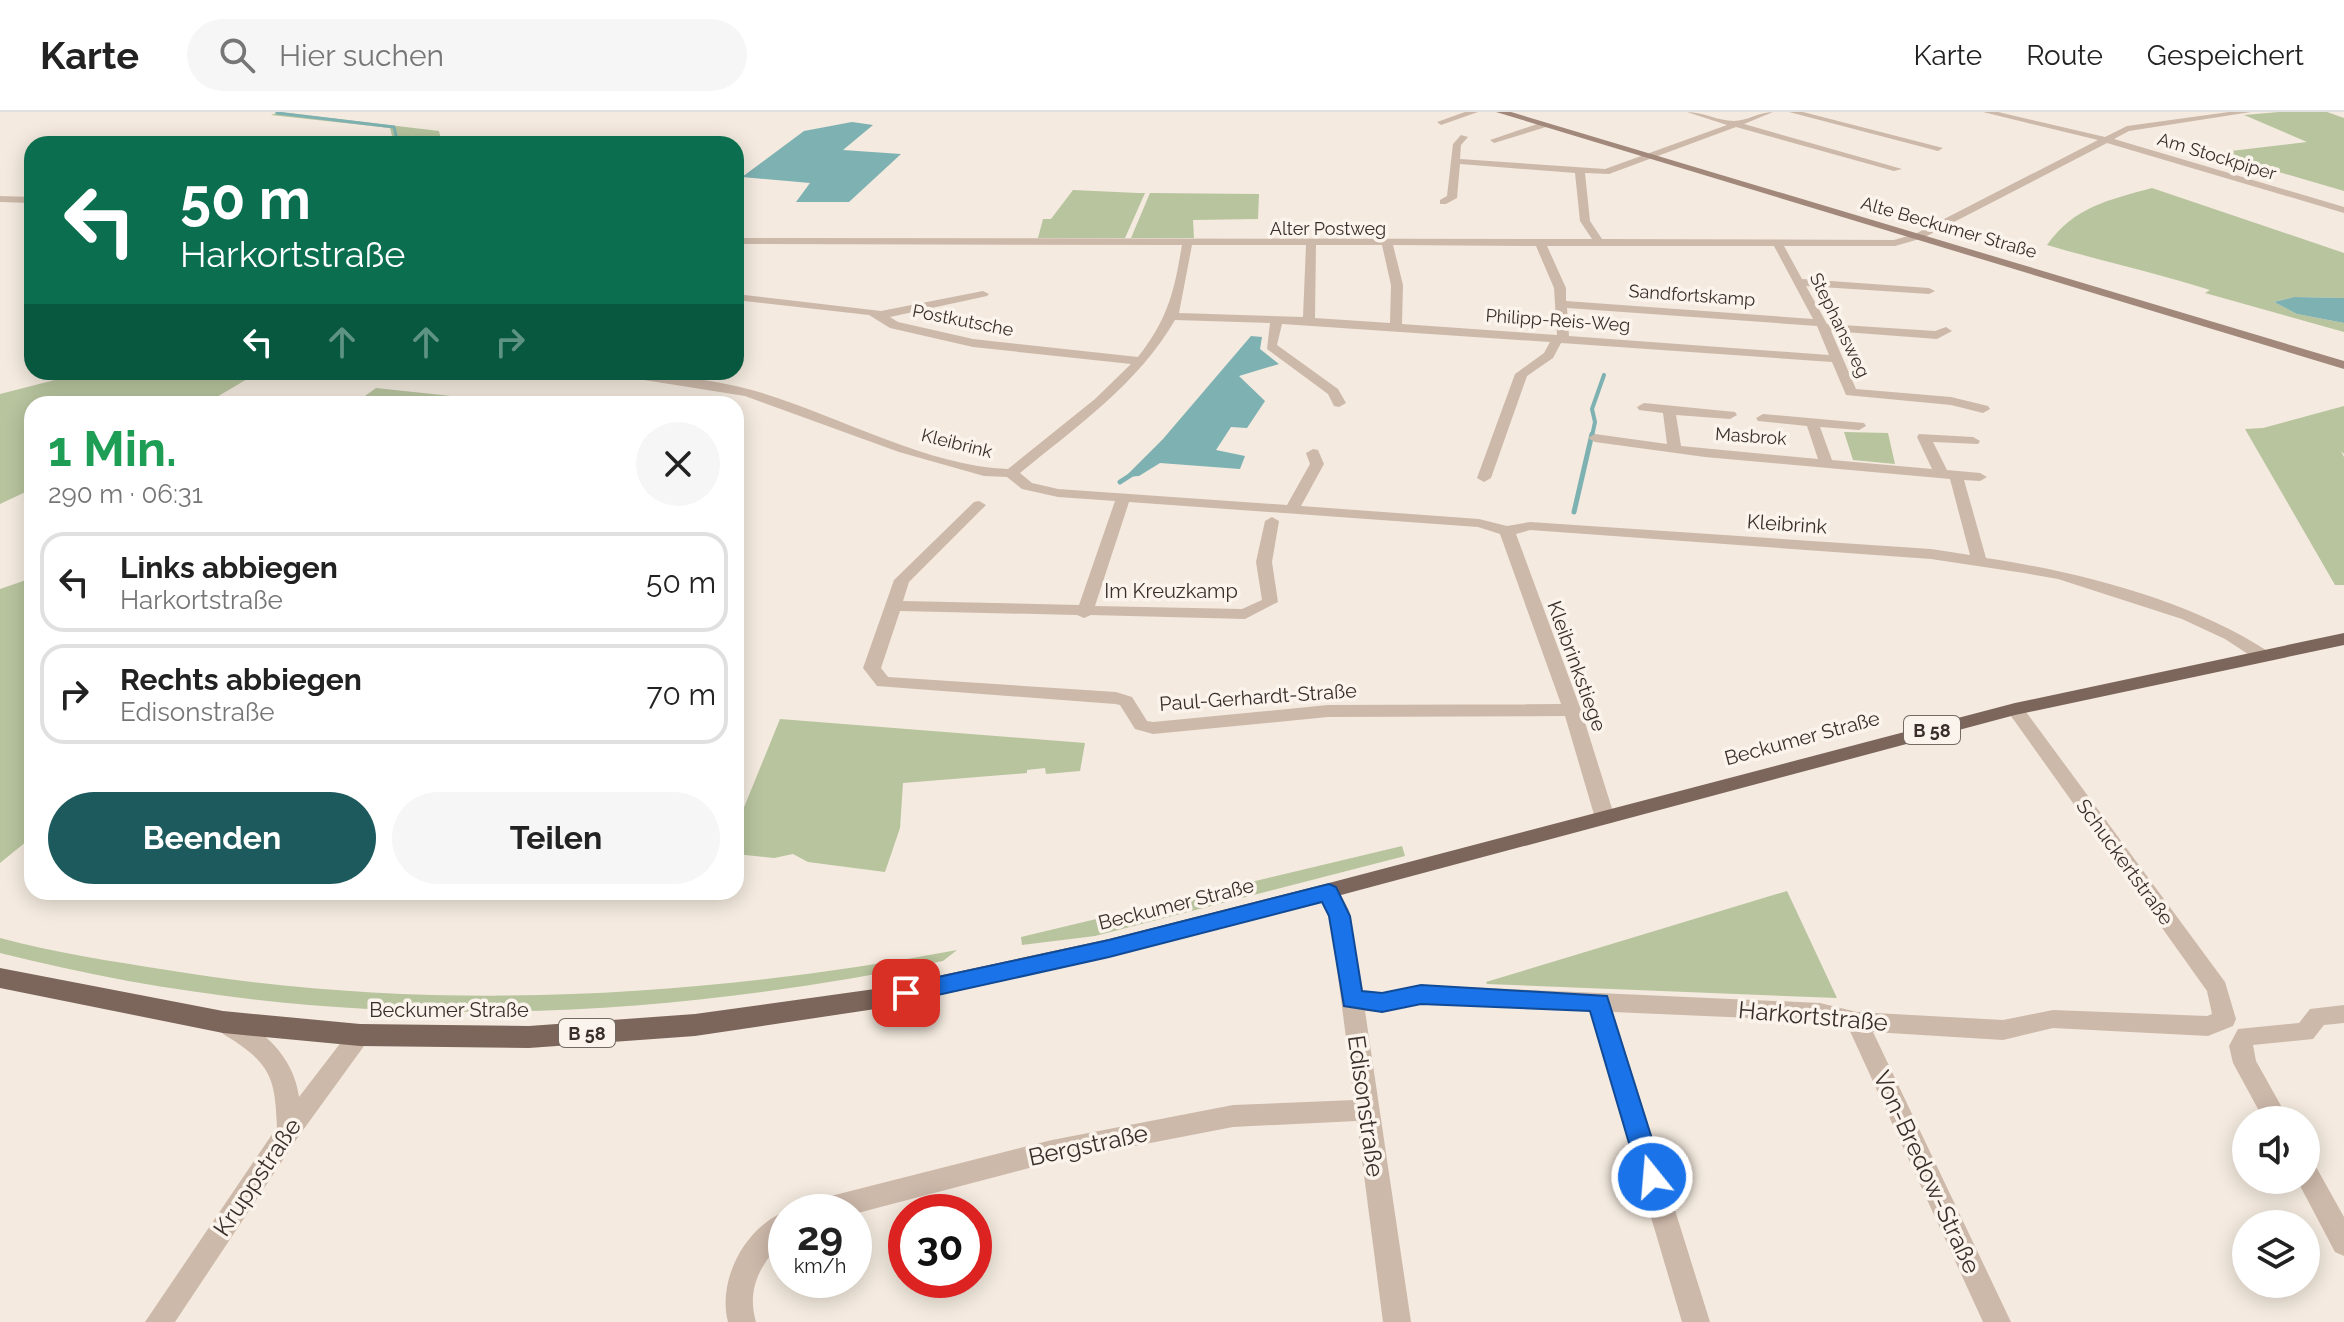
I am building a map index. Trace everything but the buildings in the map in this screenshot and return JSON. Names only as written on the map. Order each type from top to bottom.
[{"type":"main road","name":"Beckumer Straße","points":[[0,978],[223,1022],[360,1035],[544,1036],[695,1025],[882,998],[1109,948],[1329,892],[2015,709],[2344,639]]},
{"type":"street","points":[[1441,122],[1474,112]]},
{"type":"street","name":"Alte Beckumer Straße","points":[[1501,112],[2344,365]]},
{"type":"street","points":[[1455,161],[1580,172],[1618,170],[1769,112]]},
{"type":"street","points":[[1793,112],[1938,148]]},
{"type":"street","name":"Am Stockpiper","points":[[1987,112],[2102,139],[2344,210]]},
{"type":"street","points":[[2174,112],[2190,118]]},
{"type":"street","name":"Alter Postweg","points":[[744,241],[1876,245],[1919,236],[2102,139],[2127,129],[2247,112]]},
{"type":"street","points":[[1697,113],[1897,169]]},
{"type":"street","points":[[1494,140],[1543,125]]},
{"type":"street","points":[[1443,202],[1452,198],[1457,144],[1464,137]]},
{"type":"street","points":[[1580,172],[1585,221],[1600,244]]},
{"type":"street","points":[[0,199],[24,200]]},
{"type":"street","points":[[1011,473],[1140,361],[1172,316],[1187,244]]},
{"type":"street","points":[[1309,321],[1311,244]]},
{"type":"street","points":[[1387,244],[1397,285],[1396,328]]},
{"type":"street","points":[[1484,478],[1521,374],[1549,355],[1560,338],[1561,304],[1553,267],[1541,244]]},
{"type":"street","name":"Stephansweg","points":[[1778,244],[1822,325],[1851,392],[1951,401],[1983,409]]},
{"type":"street","points":[[1799,282],[1929,291]]},
{"type":"street","points":[[881,315],[983,294]]},
{"type":"street","name":"Postkutsche","points":[[744,298],[881,315],[894,325],[973,343],[1140,361]]},
{"type":"street","name":"Sandfortskamp","points":[[1561,304],[1937,335],[1946,331]]},
{"type":"street","name":"Philipp-Reis-Weg","points":[[1172,316],[1309,321],[1836,359]]},
{"type":"street","points":[[1277,320],[1271,346],[1333,392],[1339,403]]},
{"type":"street","name":"Kleibrink","points":[[668,380],[748,393],[928,457],[984,472],[1011,473],[1035,489],[1123,499],[1479,523],[1507,531],[1530,526],[1979,560],[2061,575],[2188,616],[2231,635],[2263,656]]},
{"type":"street","points":[[1644,407],[1730,415]]},
{"type":"street","points":[[1669,410],[1674,447]]},
{"type":"street","points":[[1763,418],[1812,422]]},
{"type":"street","name":"Masbrok","points":[[1826,462],[1812,422],[1859,426]]},
{"type":"street","points":[[1973,441],[1924,437],[1949,474],[1979,560]]},
{"type":"street","name":"Masbrok","points":[[1595,438],[1980,477]]},
{"type":"street","points":[[1291,511],[1317,464],[1313,453]]},
{"type":"street","name":"Im Kreuzkamp","points":[[1084,613],[1123,499]]},
{"type":"street","points":[[892,606],[902,580],[979,505]]},
{"type":"street","name":"Im Kreuzkamp","points":[[892,606],[1084,613],[1245,614],[1270,602],[1264,562],[1272,521]]},
{"type":"street","name":"Kleibrinkstiege","points":[[1507,531],[1572,710],[1605,818]]},
{"type":"street","name":"Paul-Gerhardt-Straße","points":[[892,606],[872,668],[883,682],[1116,698],[1126,701],[1141,725],[1153,728],[1328,711],[1572,710]]},
{"type":"street","name":"Schuckertstraße","points":[[2015,709],[2217,988],[2225,1019]]},
{"type":"street","name":"Edisonstraße","points":[[1329,892],[1339,916],[1397,1322]]},
{"type":"street","name":"Harkortstraße","points":[[1352,1000],[1382,1003],[1421,994],[1820,1012],[1857,1021],[2003,1030],[2053,1019],[2208,1026],[2225,1019]]},
{"type":"street","points":[[1599,1002],[1696,1322]]},
{"type":"street","points":[[2269,1106],[2245,1063],[2241,1046],[2246,1036],[2305,1032],[2318,1016],[2344,1014]]},
{"type":"street","name":"Von-Bredow-Straße","points":[[1857,1021],[1997,1322]]},
{"type":"street","points":[[223,1022],[269,1050],[288,1086],[289,1129]]},
{"type":"street","name":"Kruppstraße","points":[[159,1322],[289,1129],[360,1035]]},
{"type":"street","name":"Bergstraße","points":[[872,1197],[1052,1151],[1233,1116],[1366,1110]]},
{"type":"street","points":[[2317,1194],[2344,1243]]},
{"type":"street","points":[[742,1322],[737,1296],[742,1279],[768,1237]]},
{"type":"green space","points":[[279,112],[439,131],[440,136],[392,136],[390,128],[271,115]]},
{"type":"green space","points":[[2327,112],[2344,118],[2344,191],[2214,153],[2307,142],[2244,115]]},
{"type":"green space","points":[[2152,188],[2344,253],[2344,298],[2294,297],[2274,302],[2297,314],[2344,323],[2344,332],[2205,293],[2210,290],[2190,284],[2047,245],[2080,213],[2107,201]]},
{"type":"green space","points":[[1073,190],[1145,193],[1125,238],[1038,238],[1043,219],[1051,219]]},
{"type":"green space","points":[[1150,193],[1259,194],[1258,219],[1193,220],[1194,238],[1131,238]]},
{"type":"green space","points":[[55,380],[246,380],[218,396],[24,396],[24,493],[0,504],[0,394]]},
{"type":"green space","points":[[376,388],[451,396],[365,396]]},
{"type":"green space","points":[[2344,406],[2344,454],[2341,451],[2344,457],[2344,585],[2335,585],[2245,429],[2263,428]]},
{"type":"green space","points":[[1844,432],[1888,433],[1895,464],[1853,460]]},
{"type":"green space","points":[[24,581],[24,844],[0,863],[0,589]]},
{"type":"green space","points":[[780,719],[1085,743],[1080,771],[1046,774],[1045,768],[1027,770],[1027,773],[903,783],[900,828],[885,872],[808,862],[793,854],[774,858],[744,855],[744,807]]},
{"type":"green space","points":[[1402,846],[1405,856],[1095,936],[1022,945],[1021,937]]},
{"type":"green space","points":[[1787,891],[1837,998],[1486,982]]},
{"type":"green space","points":[[0,938],[104,960],[266,983],[364,992],[463,995],[661,989],[760,980],[957,950],[943,961],[824,983],[706,999],[588,1009],[471,1012],[353,1008],[236,997],[118,979],[0,953]]},
{"type":"water","points":[[852,122],[873,125],[843,150],[901,154],[849,202],[796,202],[810,183],[744,177],[804,131]]},
{"type":"water","points":[[2294,297],[2344,298],[2344,323],[2297,314],[2274,302]]},
{"type":"water","points":[[1251,336],[1262,337],[1260,349],[1279,364],[1239,376],[1265,401],[1247,428],[1231,427],[1216,450],[1245,456],[1240,469],[1160,463],[1139,476],[1125,477],[1163,439]]},
{"type":"waterway","points":[[277,113],[394,127],[396,136]]},
{"type":"waterway","points":[[1592,436],[1595,422],[1592,409],[1604,375]]},
{"type":"waterway","points":[[1574,512],[1592,434]]},
{"type":"waterway","points":[[1120,482],[1134,473]]},
{"type":"route","points":[[906,993],[1109,948],[1329,892],[1338,910],[1344,937],[1352,1000],[1382,1003],[1421,994],[1599,1002],[1652,1177]]}]
